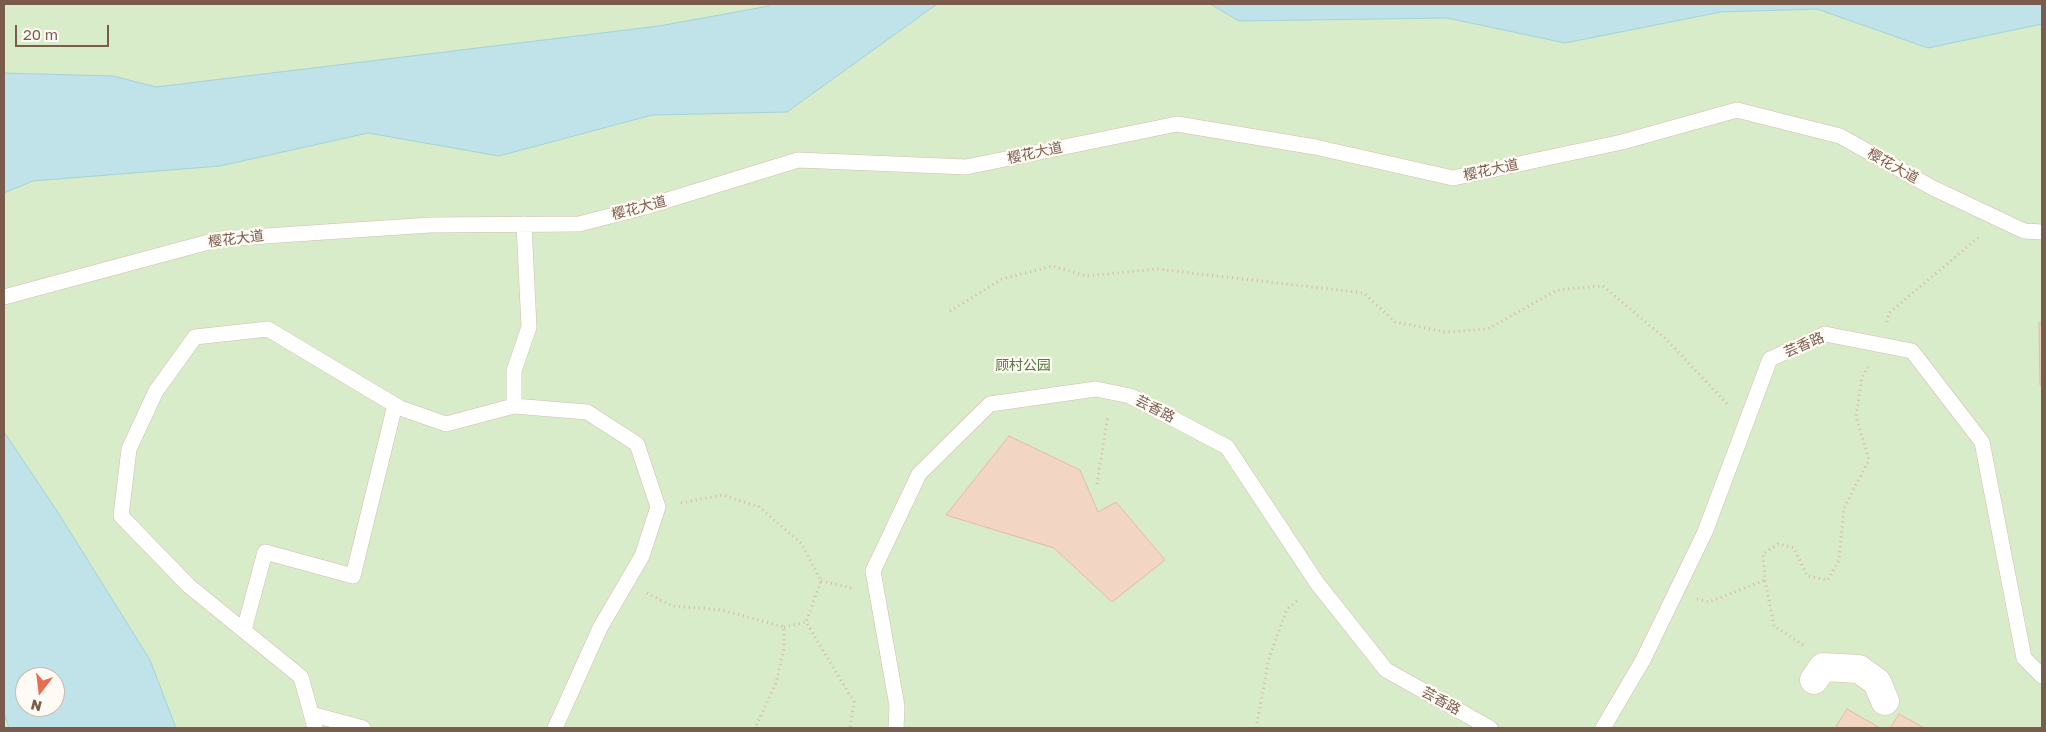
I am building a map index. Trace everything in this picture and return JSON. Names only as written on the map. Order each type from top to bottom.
[{"type":"street","points":[[1819,674],[1859,670],[1877,682],[1885,701]]},
{"type":"lane","name":"樱花大道","points":[[4,297],[220,239],[430,225],[579,224],[645,207],[798,160],[966,167],[1177,124],[1315,147],[1453,178],[1622,142],[1737,110],[1840,136],[1933,188],[2000,220],[2024,231],[2042,232]]},
{"type":"lane","points":[[514,406],[514,371],[529,327],[524,224]]},
{"type":"lane","points":[[363,728],[313,721],[301,677],[189,586],[121,516],[129,448],[156,390],[195,337],[268,329],[396,405],[446,424],[514,406],[587,412],[637,444],[658,507],[642,556],[600,628],[554,728]]},
{"type":"lane","name":"芸香路","points":[[1603,728],[1643,660],[1706,532],[1770,360],[1826,334],[1912,351],[1982,442],[2024,658],[2042,676]]},
{"type":"lane","name":"芸香路","points":[[896,728],[896,706],[873,571],[919,474],[990,404],[1096,389],[1130,396],[1228,447],[1317,583],[1386,670],[1490,728]]},
{"type":"lane","points":[[244,630],[265,552],[353,576],[396,405]]},
{"type":"path","points":[[1819,674],[1800,640],[1774,626],[1765,580],[1763,554],[1778,544],[1794,548],[1807,576],[1828,580],[1839,560],[1844,508],[1869,460],[1856,417],[1862,378],[1880,345],[1889,313],[2000,220]]},
{"type":"path","points":[[950,311],[1002,279],[1052,266],[1086,276],[1157,269],[1364,293],[1395,322],[1445,332],[1488,329],[1557,290],[1604,286],[1668,340],[1726,404],[1750,414]]},
{"type":"path","points":[[1097,484],[1106,420],[1130,396]]},
{"type":"path","points":[[658,507],[723,495],[759,507],[801,543],[820,581],[806,622],[854,702],[850,728]]},
{"type":"path","points":[[1674,596],[1709,602],[1765,580]]},
{"type":"path","points":[[820,581],[877,594]]},
{"type":"path","points":[[626,583],[672,606],[722,610],[784,627],[806,622]]},
{"type":"path","points":[[1256,728],[1269,658],[1286,609],[1317,583]]},
{"type":"path","points":[[755,728],[776,683],[784,648],[784,627]]},
{"type":"green space","name":"顾村公园","points":[[4,4],[2042,4],[2042,728],[4,728]]},
{"type":"water","points":[[771,4],[937,4],[787,112],[652,115],[499,156],[368,133],[220,166],[33,181],[4,193],[4,73],[113,76],[156,87],[659,26],[769,6]]},
{"type":"water","points":[[1210,4],[2042,4],[2042,24],[1928,48],[1817,9],[1721,12],[1565,43],[1447,18],[1239,21]]},
{"type":"water","points":[[4,432],[57,511],[150,660],[176,728],[9,728],[4,713]]},
{"type":"building","points":[[2039,323],[2042,323],[2042,385],[2040,385]]},
{"type":"building","points":[[1009,436],[1080,470],[1098,512],[1116,502],[1165,560],[1112,602],[1054,548],[946,515]]},
{"type":"building","points":[[1847,709],[1880,728],[1835,728]]},
{"type":"building","points":[[1899,714],[1924,728],[1890,728]]}]
